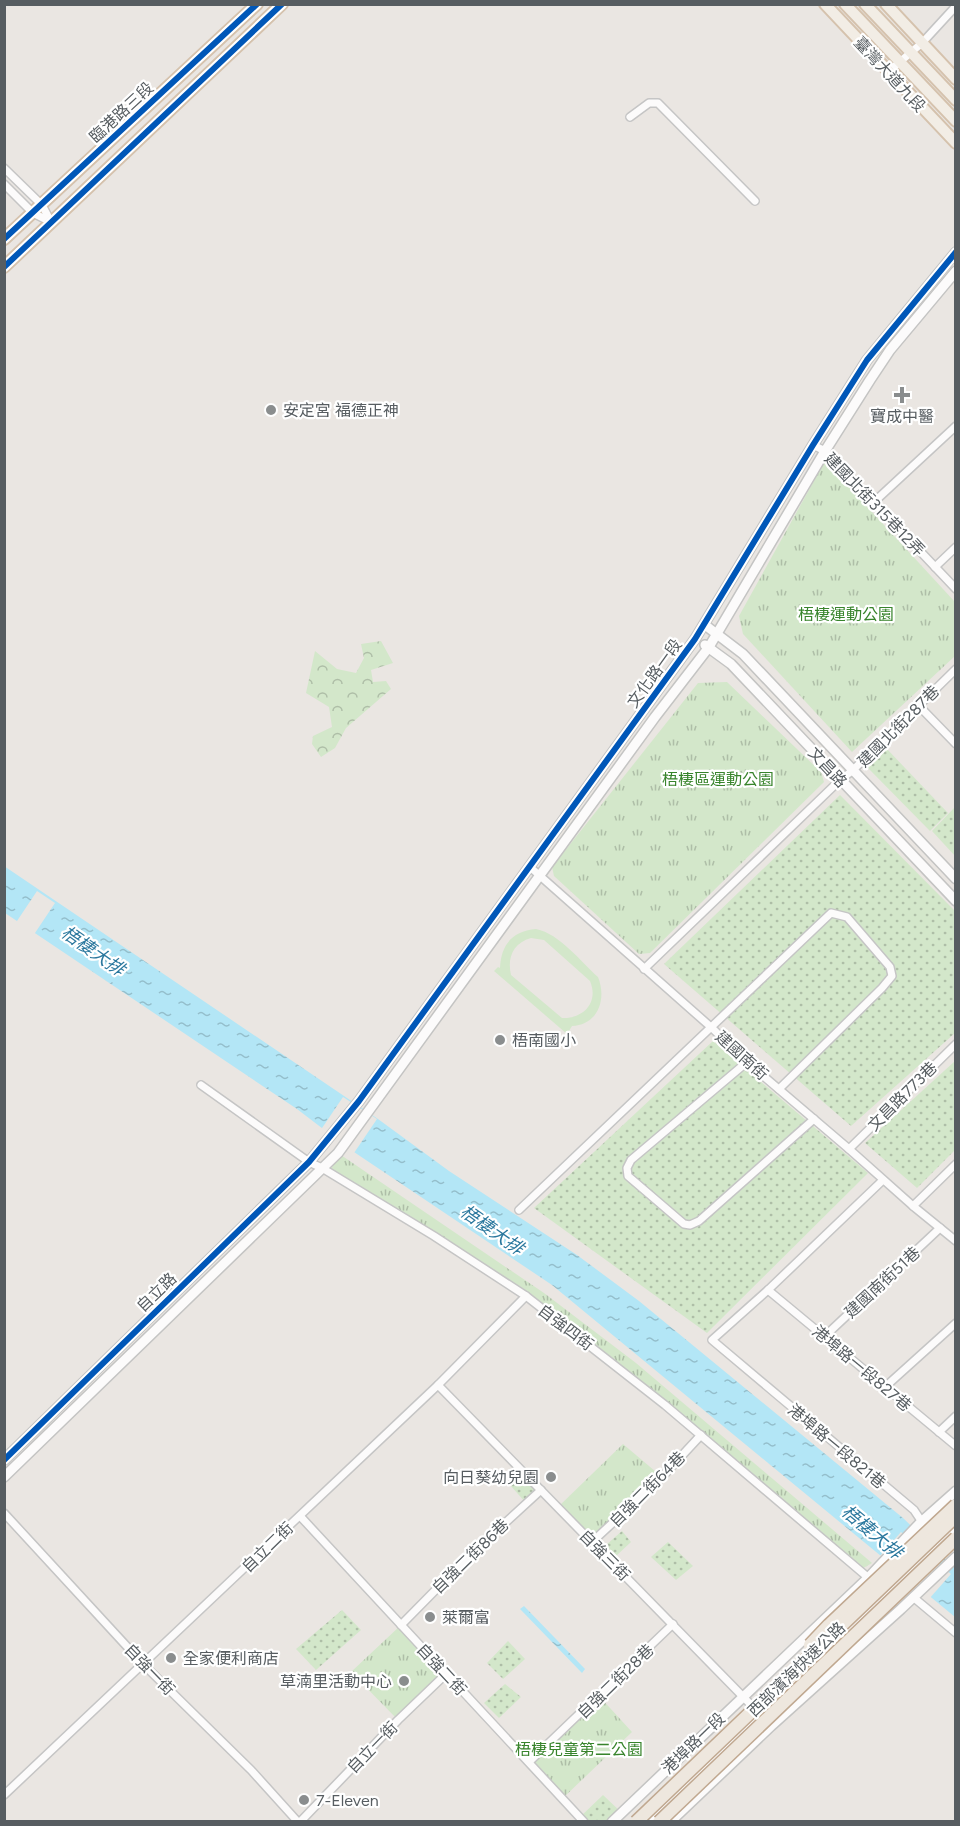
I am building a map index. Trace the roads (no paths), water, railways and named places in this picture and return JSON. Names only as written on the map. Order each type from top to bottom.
[{"type":"highway","points":[[769,1695],[785,1673],[829,1625],[956,1505]]},
{"type":"highway","name":"西部濱海快速公路","points":[[636,1821],[956,1516]]},
{"type":"highway","name":"西部濱海快速公路","points":[[659,1821],[956,1538]]},
{"type":"highway","points":[[782,1705],[801,1693],[955,1555]]},
{"type":"main road","name":"臨港路三段","points":[[4,239],[257,4]]},
{"type":"main road","name":"臨港路三段","points":[[4,267],[282,4]]},
{"type":"main road","name":"臺灣大道九段","points":[[825,4],[956,143]]},
{"type":"main road","name":"臺灣大道九段","points":[[845,4],[956,122]]},
{"type":"main road","name":"臺灣大道九段","points":[[865,4],[956,100]]},
{"type":"main road","points":[[886,4],[956,79]]},
{"type":"street","points":[[888,72],[922,43],[956,6]]},
{"type":"street","points":[[630,117],[649,103],[658,103],[755,201]]},
{"type":"street","points":[[4,168],[42,205],[51,222]]},
{"type":"street","points":[[4,184],[33,213],[51,222]]},
{"type":"street","name":"文化路一段","points":[[326,1143],[359,1101],[695,639],[867,360],[956,252]]},
{"type":"street","points":[[944,265],[955,274]]},
{"type":"street","name":"文化路一段","points":[[338,1153],[709,646],[825,451],[890,350],[955,274]]},
{"type":"street","points":[[874,502],[956,426]]},
{"type":"street","name":"建國北街315巷12弄","points":[[813,445],[825,451],[956,590]]},
{"type":"street","points":[[935,567],[956,547]]},
{"type":"street","name":"文昌路","points":[[705,624],[743,654],[956,879]]},
{"type":"street","name":"文昌路","points":[[695,639],[709,646],[731,664],[956,901]]},
{"type":"street","name":"建國北街287巷","points":[[644,969],[956,669]]},
{"type":"street","points":[[919,706],[956,744]]},
{"type":"street","name":"建國南街","points":[[530,867],[712,1028],[747,1062],[956,1241]]},
{"type":"street","points":[[519,1210],[831,913],[847,917],[890,966],[892,976],[779,1089]]},
{"type":"street","name":"文昌路773巷","points":[[849,1149],[956,1044]]},
{"type":"street","points":[[747,1062],[631,1160],[627,1168],[628,1176],[684,1224],[690,1225],[699,1221],[814,1119]]},
{"type":"street","name":"自強四街","points":[[201,1085],[309,1162],[434,1236],[526,1296],[701,1435],[901,1609]]},
{"type":"street","name":"自立路","points":[[4,1460],[326,1143]]},
{"type":"street","name":"自立路","points":[[4,1477],[338,1153]]},
{"type":"street","points":[[913,1206],[956,1164]]},
{"type":"street","points":[[768,1290],[883,1180]]},
{"type":"street","name":"建國南街51巷","points":[[825,1336],[940,1228]]},
{"type":"street","name":"港埠路一段827巷","points":[[768,1290],[956,1446]]},
{"type":"street","name":"港埠路一段821巷","points":[[768,1290],[712,1340],[914,1510],[921,1522],[955,1555]]},
{"type":"street","name":"自立二街","points":[[4,1795],[438,1385],[526,1296]]},
{"type":"street","points":[[885,1387],[956,1323]]},
{"type":"street","name":"自強三街","points":[[438,1385],[771,1726]]},
{"type":"street","points":[[939,1432],[956,1416]]},
{"type":"street","name":"自強二街64巷","points":[[592,1542],[662,1477],[701,1435]]},
{"type":"street","name":"自強二街86巷","points":[[401,1625],[468,1556],[541,1490]]},
{"type":"street","name":"港埠路一段","points":[[612,1821],[868,1578],[921,1522],[956,1491]]},
{"type":"street","name":"自強一街","points":[[4,1513],[144,1665],[251,1770],[299,1821]]},
{"type":"street","name":"自強二街","points":[[300,1516],[584,1821]]},
{"type":"street","name":"港埠路一段","points":[[647,1821],[956,1528]]},
{"type":"street","points":[[670,1821],[901,1609],[955,1555]]},
{"type":"street","points":[[913,1597],[956,1633]]},
{"type":"street","name":"自強二街28巷","points":[[529,1762],[673,1624]]},
{"type":"street","name":"自立一街","points":[[299,1821],[398,1720],[447,1674]]},
{"type":"water","name":"梧棲大排","points":[[4,866],[378,1119],[449,1171],[577,1255],[639,1301],[903,1518],[955,1568],[955,1617],[552,1285],[348,1148],[297,1109],[5,913]]},
{"type":"water","points":[[524,1606],[585,1669],[582,1673],[520,1609]]},
{"type":"place","name":"寶成中醫","points":[[902,395]]},
{"type":"place","name":"安定宮 福德正神","points":[[271,410]]},
{"type":"place","name":"梧南國小","points":[[500,1040]]},
{"type":"place","name":"向日葵幼兒園","points":[[551,1477]]},
{"type":"place","name":"萊爾富","points":[[430,1617]]},
{"type":"place","name":"全家便利商店","points":[[171,1658]]},
{"type":"place","name":"草湳里活動中心","points":[[404,1681]]},
{"type":"place","name":"7-Eleven","points":[[304,1800]]},
{"type":"park label","name":"梧棲運動公園","points":[[846,614]]},
{"type":"park label","name":"梧棲區運動公園","points":[[718,779]]},
{"type":"park label","name":"梧棲兒童第二公園","points":[[579,1749]]}]
